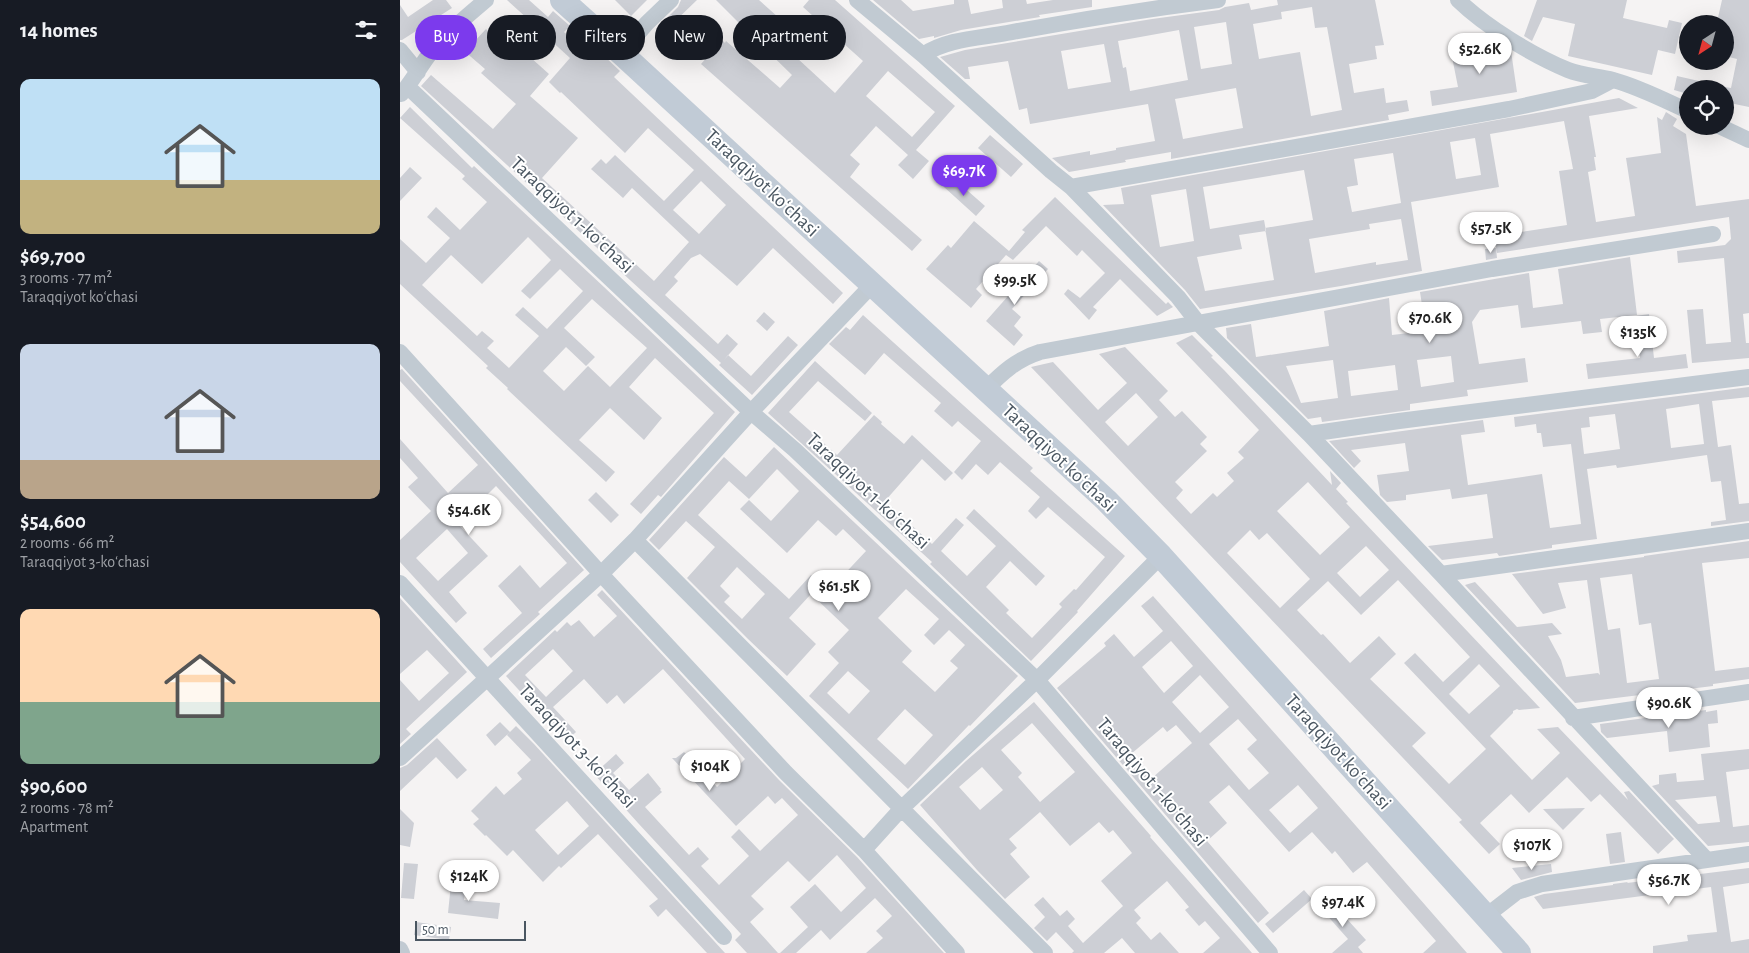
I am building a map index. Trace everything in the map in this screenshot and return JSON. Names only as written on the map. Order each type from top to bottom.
[{"type":"street","points":[[404,91],[432,51],[461,21],[486,0]]},
{"type":"street","name":"Taraqqiyot koʻchasi","points":[[562,0],[579,15]]},
{"type":"street","points":[[645,25],[671,0]]},
{"type":"street","points":[[857,0],[923,55],[1070,187],[1178,298],[1199,324],[1309,434],[1706,859]]},
{"type":"street","points":[[923,55],[930,50],[956,42],[1053,24],[1218,0]]},
{"type":"street","points":[[1458,0],[1487,24],[1548,60],[1569,70],[1613,80],[1679,107]]},
{"type":"street","points":[[400,50],[418,72]]},
{"type":"street","name":"Taraqqiyot koʻchasi","points":[[630,60],[1106,500],[1161,556],[1519,953]]},
{"type":"street","points":[[1070,187],[1509,109],[1588,92],[1602,87],[1613,80]]},
{"type":"street","name":"Taraqqiyot 1-koʻchasi","points":[[404,91],[466,144],[751,412],[795,450],[1037,680],[1270,953]]},
{"type":"street","points":[[1734,133],[1749,140]]},
{"type":"street","points":[[985,390],[1007,368],[1027,356],[1040,352],[1492,269],[1713,234]]},
{"type":"street","points":[[400,758],[487,680],[635,540],[751,412],[873,284]]},
{"type":"street","points":[[400,352],[601,574],[786,772],[864,850],[957,953]]},
{"type":"street","points":[[1309,434],[1749,377]]},
{"type":"street","points":[[1440,574],[1749,531]]},
{"type":"street","points":[[635,540],[1045,953]]},
{"type":"street","points":[[864,850],[902,808],[1037,680],[1161,556]]},
{"type":"street","name":"Taraqqiyot 3-koʻchasi","points":[[400,582],[487,680],[724,937]]},
{"type":"street","points":[[1573,718],[1749,692]]},
{"type":"street","points":[[1486,916],[1517,892],[1542,884],[1749,854]]},
{"type":"street","points":[[400,949],[402,953]]},
{"type":"building","points":[[433,0],[446,0],[452,8],[441,15],[415,15],[415,32],[400,40],[400,5],[408,17]]},
{"type":"building","points":[[507,0],[529,0],[546,15],[524,15]]},
{"type":"building","points":[[615,0],[647,0],[632,15]]},
{"type":"building","points":[[681,0],[697,0],[681,15],[670,15],[678,7]]},
{"type":"building","points":[[716,0],[759,0],[776,15],[733,15],[733,17]]},
{"type":"building","points":[[809,0],[835,0],[955,106],[916,150],[929,161],[913,179],[898,165],[908,155],[876,126],[850,155],[860,164],[850,177],[922,240],[912,251],[701,64],[704,60],[723,60],[723,41],[725,43],[726,41],[733,47],[733,60],[748,60],[780,88],[792,75],[777,60],[799,60],[835,93],[863,61],[846,46],[846,15],[812,15],[803,7]],"holes":[[[888,71],[935,112],[912,137],[866,96]]]},
{"type":"building","points":[[873,0],[901,0],[913,11],[954,4],[954,0],[968,0],[971,14],[1003,8],[1002,0],[1026,0],[1027,4],[1053,0],[1092,0],[1092,7],[1039,15],[1040,17],[961,30],[934,38],[934,36],[919,39]]},
{"type":"building","points":[[1277,0],[1375,0],[1384,45],[1375,46],[1377,59],[1349,64],[1354,93],[1384,88],[1386,103],[1407,100],[1409,111],[1388,115],[1389,120],[1171,159],[1171,152],[1069,172],[1052,158],[1090,151],[1090,155],[1155,141],[1148,104],[1030,124],[1027,108],[1019,110],[1008,61],[968,67],[970,79],[965,79],[940,57],[965,50],[1152,19],[1219,10],[1225,7],[1249,3],[1251,10],[1278,5]],"holes":[[[1312,7],[1315,28],[1327,27],[1342,110],[1311,116],[1300,52],[1259,59],[1253,24],[1282,19],[1281,12]],[[1226,22],[1232,64],[1201,69],[1194,27]],[[1179,30],[1188,80],[1130,91],[1126,67],[1123,68],[1118,41]],[[1104,44],[1111,82],[1068,89],[1061,51]],[[1236,88],[1243,128],[1183,139],[1175,99]]]},
{"type":"building","points":[[1537,0],[1627,0],[1623,18],[1667,28],[1669,20],[1679,22],[1679,36],[1675,54],[1658,50],[1652,75],[1568,56],[1575,24],[1543,17],[1532,41],[1524,36]]},
{"type":"building","points":[[1722,0],[1749,0],[1749,107],[1734,104],[1733,80],[1737,59],[1734,58],[1734,15],[1719,15]]},
{"type":"building","points":[[553,11],[566,22],[566,30],[564,32],[566,34],[566,54],[556,45],[556,15],[550,15]]},
{"type":"building","points":[[486,29],[487,60],[533,60],[549,74],[530,96],[578,138],[542,178],[654,281],[689,242],[632,188],[623,198],[591,169],[601,159],[606,164],[615,155],[664,201],[694,170],[648,128],[625,153],[549,82],[568,60],[608,60],[620,71],[614,77],[843,293],[833,304],[773,248],[737,286],[700,254],[691,258],[674,277],[678,281],[665,295],[718,344],[727,334],[738,344],[728,355],[751,376],[788,336],[798,345],[752,395],[719,365],[721,363],[421,86],[431,75],[493,129],[516,104],[481,73],[485,69],[475,60],[477,60],[477,39]],"holes":[[[701,181],[726,205],[699,234],[673,210]]]},
{"type":"building","points":[[1486,39],[1511,51],[1517,92],[1432,106],[1430,91],[1458,87],[1452,57],[1471,54],[1469,42]]},
{"type":"building","points":[[1677,76],[1694,80],[1679,80],[1679,91],[1674,90]]},
{"type":"building","points":[[1619,98],[1638,108],[1589,116],[1596,157],[1594,157],[1596,170],[1588,172],[1596,222],[1635,216],[1626,158],[1661,153],[1657,117],[1662,120],[1666,112],[1677,119],[1673,126],[1679,130],[1679,135],[1686,135],[1696,206],[1749,199],[1749,313],[1743,314],[1746,343],[1749,343],[1749,358],[1692,363],[1687,310],[1703,309],[1706,344],[1731,342],[1724,258],[1678,263],[1677,251],[1725,245],[1731,239],[1729,217],[1497,253],[1494,236],[1567,225],[1559,171],[1573,169],[1564,121],[1490,134],[1499,187],[1411,202],[1422,271],[1200,309],[1185,290],[1103,205],[1124,204],[1121,188]],"holes":[[[1475,138],[1481,175],[1456,179],[1450,142]],[[1393,153],[1401,203],[1352,212],[1347,187],[1358,185],[1354,159]],[[1304,170],[1313,220],[1265,228],[1264,220],[1210,229],[1203,187]],[[1186,189],[1194,241],[1160,247],[1151,195]],[[1401,219],[1408,260],[1376,265],[1376,262],[1315,273],[1309,239],[1370,229],[1369,224]],[[1266,231],[1274,280],[1205,291],[1197,257],[1242,249],[1239,235]]]},
{"type":"building","points":[[410,107],[472,168],[474,166],[735,412],[661,497],[658,495],[641,514],[630,504],[714,413],[655,358],[629,387],[662,418],[644,440],[610,408],[579,440],[615,472],[606,482],[507,389],[486,368],[488,366],[400,284],[400,239],[426,263],[450,238],[427,217],[436,207],[460,230],[487,202],[462,179],[465,176],[400,118]],"holes":[[[528,237],[551,260],[521,291],[530,299],[560,269],[583,291],[547,329],[523,307],[515,315],[539,336],[509,368],[487,348],[494,341],[482,331],[477,336],[422,285],[451,255],[482,284]],[[592,299],[647,348],[610,387],[588,366],[564,391],[543,371],[566,347],[586,366],[595,357],[564,328]]]},
{"type":"building","points":[[990,135],[1023,164],[1011,177],[978,148]]},
{"type":"building","points":[[410,167],[422,178],[400,201],[400,178]]},
{"type":"building","points":[[952,177],[985,206],[976,216],[944,187]]},
{"type":"building","points":[[1055,197],[1166,304],[1168,302],[1173,307],[1157,316],[1120,279],[1093,307],[1097,310],[1089,320],[1064,294],[1068,289],[1080,298],[1105,273],[1082,250],[1077,256],[1046,226],[1013,260],[1006,255],[976,289],[982,295],[971,308],[926,269],[948,245],[951,248],[974,221],[1009,251],[1025,232],[1022,230]]},
{"type":"building","points":[[1496,248],[1497,258],[1486,260],[1485,249]]},
{"type":"building","points":[[1630,257],[1637,315],[1600,319],[1602,332],[1583,334],[1581,321],[1521,328],[1518,305],[1480,310],[1472,322],[1479,364],[1525,358],[1528,382],[1467,390],[1468,396],[1410,404],[1410,410],[1322,422],[1321,417],[1308,419],[1227,338],[1226,328],[1251,324],[1256,357],[1329,346],[1324,311],[1389,298],[1392,335],[1426,331],[1420,292],[1529,273],[1533,308],[1563,304],[1558,269]],"holes":[[[1451,356],[1454,382],[1421,387],[1417,360]],[[1333,360],[1338,398],[1301,403],[1286,366]],[[1395,365],[1398,390],[1351,396],[1348,371]]]},
{"type":"building","points":[[1039,261],[1048,269],[1012,309],[1021,317],[1014,326],[1023,335],[1014,346],[986,321]]},
{"type":"building","points":[[764,312],[775,322],[767,331],[756,321]]},
{"type":"building","points":[[1649,314],[1654,358],[1686,354],[1688,368],[1588,379],[1586,364],[1640,358],[1635,316]]},
{"type":"building","points":[[863,315],[1033,468],[1030,471],[1125,556],[1078,612],[1031,661],[930,564],[932,562],[768,413],[815,361],[872,413],[865,421],[818,381],[789,412],[837,455],[874,415],[882,422],[881,424],[904,444],[912,435],[953,473],[945,481],[922,459],[885,501],[932,544],[956,518],[964,525],[941,551],[967,576],[996,546],[966,518],[974,509],[1045,576],[1036,586],[1010,561],[986,587],[1009,610],[1006,613],[1032,638],[1062,607],[1059,604],[1074,589],[1076,590],[1105,557],[1048,507],[1036,519],[1028,511],[1040,497],[1000,462],[988,475],[976,464],[962,480],[954,472],[981,441],[958,421],[952,427],[934,411],[941,403],[884,353],[865,375],[829,344],[846,327],[850,330]]},
{"type":"building","points":[[1192,335],[1332,485],[1330,471],[1341,483],[1336,489],[1348,502],[1346,503],[1540,708],[1517,709],[1513,711],[1490,736],[1532,780],[1560,753],[1537,729],[1558,727],[1628,800],[1624,792],[1629,791],[1674,839],[1658,854],[1600,794],[1591,802],[1567,777],[1529,813],[1511,794],[1480,823],[1500,844],[1489,854],[1459,822],[1462,820],[1031,367],[1053,362],[1098,410],[1127,383],[1099,354],[1125,347],[1168,391],[1159,400],[1175,417],[1182,411],[1207,437],[1200,444],[1207,451],[1175,482],[1183,490],[1176,498],[1191,514],[1213,493],[1217,497],[1234,481],[1227,473],[1244,458],[1238,452],[1259,430],[1176,343]],"holes":[[[1136,393],[1158,417],[1128,446],[1105,422]],[[1308,482],[1350,527],[1320,555],[1277,511]],[[1250,530],[1259,540],[1267,533],[1310,579],[1280,608],[1227,553]],[[1366,546],[1389,570],[1360,597],[1337,573]],[[1398,580],[1470,657],[1443,682],[1415,653],[1404,663],[1486,749],[1449,784],[1412,746],[1426,733],[1370,679],[1396,654],[1379,636],[1350,663],[1297,610],[1328,581],[1361,615]],[[1479,664],[1500,686],[1469,714],[1449,694]]]},
{"type":"building","points":[[402,369],[584,570],[538,612],[540,614],[491,658],[483,649],[522,613],[498,586],[520,565],[540,588],[567,563],[496,486],[458,524],[488,556],[449,592],[467,613],[456,623],[400,562],[400,540],[431,511],[408,487],[418,478],[400,458],[400,439],[448,493],[478,465],[400,381],[400,370]],"holes":[[[447,529],[468,553],[438,581],[416,558]]]},
{"type":"building","points":[[1749,387],[1749,397],[1712,401],[1718,447],[1731,445],[1739,504],[1749,503],[1749,521],[1711,526],[1711,522],[1726,520],[1721,481],[1711,482],[1707,455],[1617,468],[1616,465],[1587,469],[1597,539],[1552,545],[1552,548],[1499,556],[1497,553],[1442,560],[1428,546],[1493,538],[1487,494],[1452,499],[1450,489],[1406,495],[1406,500],[1387,502],[1380,495],[1377,475],[1409,471],[1405,443],[1351,450],[1361,461],[1354,468],[1329,441],[1483,420],[1485,432],[1461,435],[1468,485],[1542,474],[1550,528],[1581,524],[1571,444],[1543,447],[1541,433],[1537,433],[1536,424],[1515,427],[1514,417]],"holes":[[[1699,404],[1704,444],[1671,448],[1666,409]],[[1615,414],[1620,449],[1584,454],[1581,428],[1590,427],[1589,417]]]},
{"type":"building","points":[[774,447],[1018,676],[908,789],[809,696],[839,663],[828,652],[849,630],[811,594],[789,618],[816,644],[787,676],[687,578],[715,547],[686,521],[659,550],[649,540],[724,457],[746,477]],"holes":[[[777,469],[799,491],[771,521],[749,500],[740,509],[787,553],[818,520],[836,536],[843,529],[866,551],[837,582],[826,571],[817,581],[811,575],[789,599],[698,515],[729,481],[749,499]],[[737,567],[765,594],[742,619],[724,602],[730,596],[720,586]],[[906,589],[939,619],[924,635],[934,645],[949,630],[965,645],[950,661],[958,668],[935,692],[902,662],[912,651],[878,618]],[[848,671],[870,691],[849,714],[827,693]],[[905,709],[933,735],[905,765],[877,739]]]},
{"type":"building","points":[[596,492],[619,515],[611,523],[588,500]]},
{"type":"building","points":[[1749,541],[1749,558],[1702,563],[1715,671],[1749,667],[1749,679],[1713,684],[1713,686],[1575,703],[1465,585],[1475,582],[1517,627],[1552,623],[1562,634],[1548,636],[1561,660],[1566,677],[1598,673],[1600,675],[1587,580],[1558,583],[1566,608],[1543,614],[1512,574]],"holes":[[[1632,574],[1639,625],[1651,623],[1659,679],[1627,683],[1620,628],[1608,630],[1600,578]]]},
{"type":"building","points":[[602,590],[779,780],[857,857],[944,953],[866,953],[883,938],[876,931],[892,916],[875,898],[830,940],[821,930],[796,953],[780,953],[808,927],[790,907],[815,884],[841,912],[866,888],[837,855],[809,882],[788,861],[751,896],[764,909],[750,922],[778,953],[747,953],[735,940],[741,934],[594,774],[616,754],[624,763],[613,773],[629,790],[648,773],[662,792],[645,807],[689,855],[698,847],[709,859],[701,866],[719,885],[749,856],[731,837],[739,829],[760,851],[798,815],[782,798],[775,804],[768,796],[736,826],[672,758],[676,758],[684,752],[717,787],[745,759],[663,669],[624,704],[617,695],[607,704],[584,679],[553,707],[576,732],[566,741],[506,676],[555,630],[557,632],[567,622],[571,626],[579,620],[594,637],[617,616],[597,595]],"holes":[[[553,649],[573,671],[546,697],[525,675]]]},
{"type":"building","points":[[1153,596],[1467,953],[1423,953],[1436,941],[1367,862],[1353,873],[1335,851],[1332,854],[1312,832],[1289,852],[1229,785],[1209,802],[1227,823],[1207,841],[1269,913],[1258,923],[1057,688],[1106,646],[1104,643],[1114,634],[1134,657],[1163,631],[1141,606]],"holes":[[[1171,641],[1193,666],[1164,693],[1142,667]],[[1200,675],[1229,707],[1200,733],[1172,702]],[[1238,719],[1257,740],[1247,749],[1269,773],[1249,790],[1209,744]],[[1176,725],[1192,743],[1152,778],[1131,754],[1163,727],[1167,732]],[[1298,785],[1318,808],[1290,833],[1269,810]]]},
{"type":"building","points":[[400,598],[467,672],[406,729],[411,734],[400,744],[400,680],[419,701],[449,673],[427,650],[400,674]]},
{"type":"building","points":[[1034,702],[1252,953],[1203,953],[1220,938],[1205,921],[1199,926],[1185,910],[1189,907],[1167,881],[1134,910],[1141,918],[1136,923],[1151,940],[1160,932],[1179,953],[1135,953],[1122,938],[1104,953],[1072,953],[1074,951],[1056,932],[1047,941],[1034,928],[1045,917],[1034,905],[1043,897],[1060,916],[1067,910],[1075,919],[1068,926],[1083,943],[1123,906],[1101,881],[1132,853],[1113,830],[1109,833],[1099,822],[1070,846],[1040,812],[1009,839],[1017,848],[1010,854],[1030,877],[1005,899],[920,805],[966,761]],"holes":[[[1032,723],[1075,772],[1040,802],[1018,777],[1022,773],[1001,750]],[[982,767],[1003,790],[980,810],[959,787]]]},
{"type":"building","points":[[1706,710],[1706,712],[1717,710],[1718,723],[1708,724],[1710,747],[1669,752],[1667,731],[1607,738],[1601,732],[1600,724]]},
{"type":"building","points":[[500,722],[510,732],[495,746],[486,735]]},
{"type":"building","points":[[516,726],[534,744],[725,953],[707,953],[666,909],[658,917],[649,906],[658,899],[598,834],[561,868],[559,866],[543,882],[513,850],[507,856],[473,824],[479,819],[471,811],[496,786],[504,795],[522,779],[517,773],[531,760],[507,735]],"holes":[[[567,801],[589,826],[558,855],[535,830]]]},
{"type":"building","points":[[437,738],[467,770],[457,779],[436,757],[400,791],[400,768],[407,765]]},
{"type":"building","points":[[1749,749],[1749,769],[1726,772],[1733,827],[1749,825],[1749,842],[1708,846],[1652,786],[1659,784],[1659,775],[1676,773],[1677,782],[1704,780],[1701,754]],"holes":[[[1716,796],[1720,822],[1698,824],[1675,800]]]},
{"type":"building","points":[[1585,808],[1563,830],[1543,809]]},
{"type":"building","points":[[400,809],[414,823],[410,847],[400,845]]},
{"type":"building","points":[[1621,832],[1625,862],[1610,864],[1606,834]]},
{"type":"building","points":[[404,863],[418,864],[414,899],[401,898]]},
{"type":"building","points":[[1551,864],[1552,872],[1521,880],[1512,868]]},
{"type":"building","points":[[1749,868],[1749,883],[1723,887],[1731,942],[1749,939],[1749,953],[1653,953],[1653,946],[1688,941],[1687,935],[1717,932],[1711,887],[1543,909],[1534,897],[1613,884]]},
{"type":"building","points":[[452,874],[467,876],[464,900],[500,903],[498,919],[448,913]]},
{"type":"building","points":[[1304,890],[1312,899],[1273,933],[1265,924]]},
{"type":"building","points":[[1326,896],[1366,940],[1358,947],[1363,953],[1332,953],[1348,939],[1317,904]]},
{"type":"building","points":[[416,922],[451,927],[449,940],[414,935]]}]
